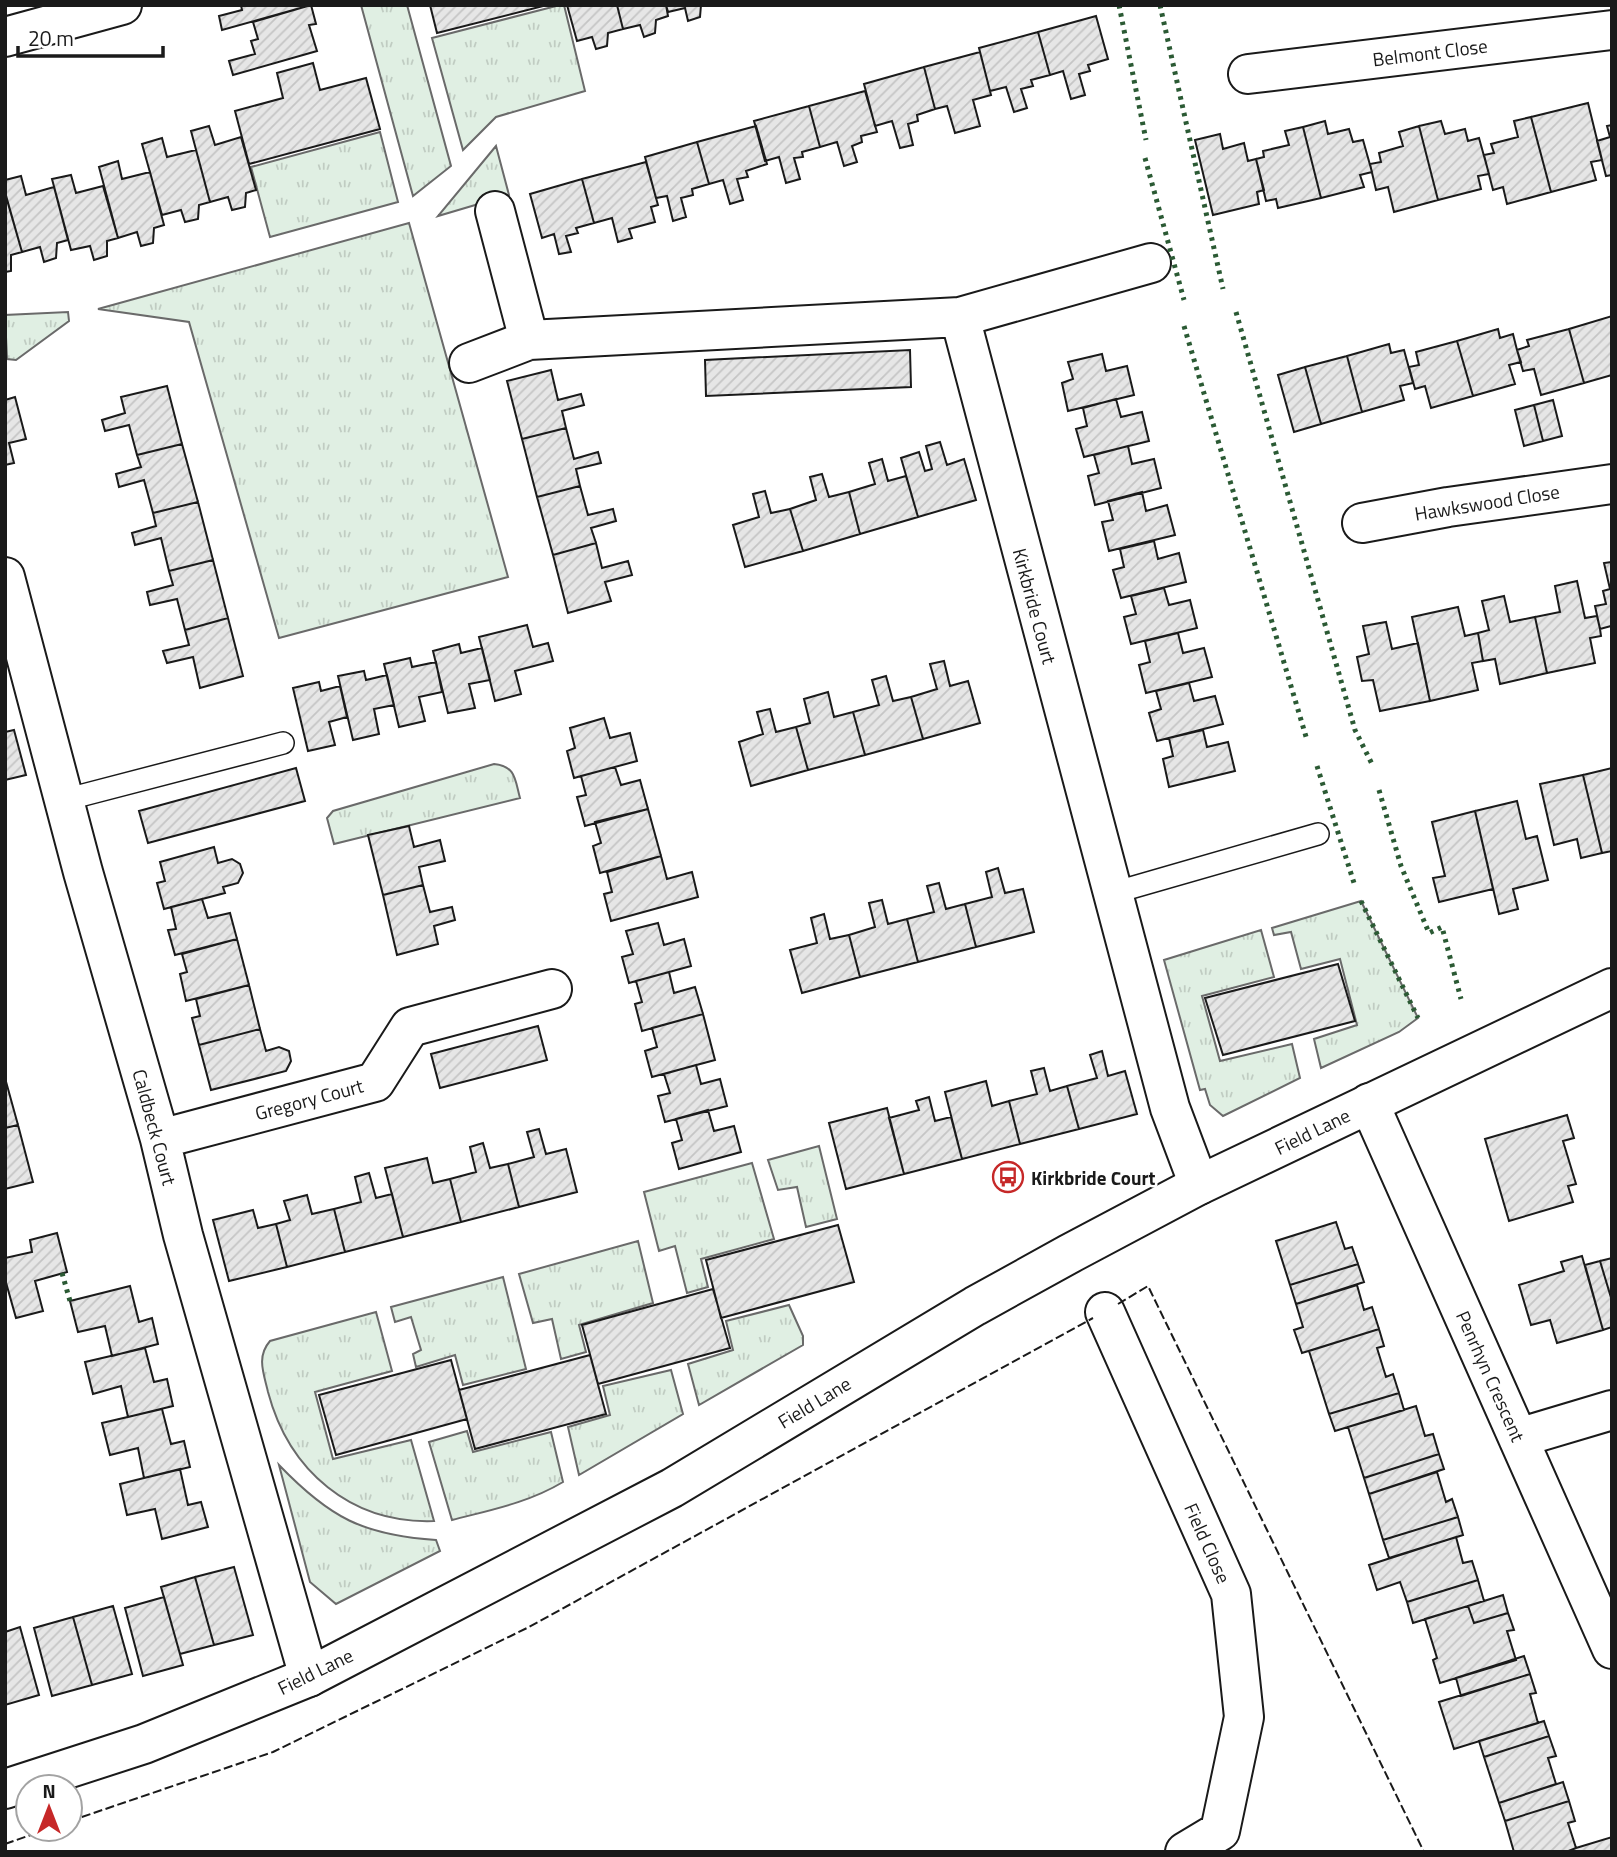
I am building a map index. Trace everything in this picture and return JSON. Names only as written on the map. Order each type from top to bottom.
[{"type":"street","points":[[5,37],[121,5]]},
{"type":"street","name":"Belmont Close","points":[[1248,74],[1612,30]]},
{"type":"street","points":[[495,211],[529,340]]},
{"type":"street","points":[[469,363],[529,340],[960,317],[1151,262]]},
{"type":"street","name":"Kirkbride Court","points":[[960,317],[1170,1108],[1199,1185]]},
{"type":"street","name":"Hawkswood Close","points":[[1362,523],[1448,507],[1612,484]]},
{"type":"street","name":"Caldbeck Court","points":[[5,578],[64,800],[160,1139],[183,1235],[309,1677]]},
{"type":"street","name":"Field Lane","points":[[5,1789],[144,1744],[309,1677],[671,1488],[975,1306],[1199,1185],[1612,988]]},
{"type":"street","name":"Gregory Court","points":[[160,1139],[375,1082],[410,1027],[552,989]]},
{"type":"street","name":"Penrhyn Crescent","points":[[1369,1103],[1612,1649]]},
{"type":"street","name":"Field Close","points":[[1104,1312],[1231,1594],[1244,1717],[1220,1831],[1185,1852]]},
{"type":"street","points":[[1518,1438],[1612,1410]]},
{"type":"lane","points":[[64,800],[283,743]]},
{"type":"lane","points":[[1113,893],[1318,834]]},
{"type":"green space","points":[[361,5],[407,5],[451,166],[413,196]]},
{"type":"green space","points":[[564,5],[585,91],[496,117],[463,150],[432,38]]},
{"type":"green space","points":[[380,132],[398,202],[270,237],[251,167]]},
{"type":"green space","points":[[496,146],[509,195],[438,216]]},
{"type":"green space","points":[[409,223],[508,577],[279,638],[189,322],[98,309]]},
{"type":"green space","points":[[68,312],[69,321],[16,360],[7,359],[5,315]]},
{"type":"green space","points":[[494,764],[511,771],[520,798],[334,844],[327,818],[333,811]]},
{"type":"green space","points":[[1361,901],[1418,1018],[1399,1032],[1321,1068],[1314,1039],[1357,1025],[1340,959],[1301,969],[1291,932],[1274,935],[1272,928]]},
{"type":"green space","points":[[1261,930],[1274,977],[1202,996],[1220,1061],[1292,1044],[1300,1078],[1223,1116],[1210,1105],[1205,1089],[1200,1090],[1164,960]]},
{"type":"green space","points":[[819,1146],[837,1219],[806,1227],[797,1187],[778,1190],[768,1160]]},
{"type":"green space","points":[[752,1163],[774,1239],[701,1259],[708,1287],[687,1293],[675,1246],[659,1251],[644,1192]]},
{"type":"green space","points":[[638,1241],[653,1303],[579,1325],[586,1352],[561,1359],[552,1319],[533,1323],[519,1274]]},
{"type":"green space","points":[[503,1277],[526,1369],[463,1385],[455,1355],[416,1367],[413,1354],[421,1350],[411,1317],[395,1322],[391,1307]]},
{"type":"green space","points":[[789,1305],[803,1336],[803,1345],[699,1405],[688,1364],[733,1350],[726,1321]]},
{"type":"green space","points":[[376,1312],[392,1371],[315,1392],[333,1459],[411,1440],[434,1521],[404,1520],[376,1513],[351,1502],[328,1487],[308,1468],[291,1446],[268,1392],[262,1359],[270,1341]]},
{"type":"green space","points":[[671,1370],[683,1414],[579,1475],[568,1427],[610,1415],[603,1386]]},
{"type":"green space","points":[[467,1431],[473,1452],[551,1432],[563,1482],[523,1501],[452,1520],[429,1442]]},
{"type":"green space","points":[[279,1465],[332,1511],[388,1534],[436,1540],[440,1551],[336,1604],[310,1582]]},
{"type":"building","points":[[241,5],[304,7],[222,30],[219,16],[242,10]]},
{"type":"building","points":[[311,5],[316,24],[309,25],[317,51],[233,75],[229,61],[255,54],[251,41],[258,39],[253,22]]},
{"type":"building","points":[[430,5],[547,5],[437,33]]},
{"type":"building","points":[[567,5],[617,5],[623,29],[608,33],[607,46],[596,49],[592,37],[577,41]]},
{"type":"building","points":[[617,5],[666,5],[668,16],[656,20],[655,33],[644,37],[640,25],[623,29]]},
{"type":"building","points":[[666,5],[701,5],[700,17],[688,21],[685,8],[668,12]]},
{"type":"building","points":[[1096,16],[1108,59],[1088,65],[1090,71],[1079,74],[1085,95],[1071,99],[1063,71],[1050,75],[1038,32]]},
{"type":"building","points":[[1038,32],[1050,75],[1031,80],[1033,86],[1021,89],[1027,108],[1014,112],[1006,87],[990,91],[979,48]]},
{"type":"building","points":[[980,52],[991,95],[973,100],[980,126],[955,133],[947,106],[935,109],[924,67]]},
{"type":"building","points":[[313,63],[320,90],[366,78],[380,129],[249,164],[235,111],[283,98],[277,73]]},
{"type":"building","points":[[924,67],[935,109],[917,115],[918,121],[908,124],[913,145],[900,148],[892,121],[875,126],[864,84]]},
{"type":"building","points":[[865,91],[877,132],[861,136],[862,142],[852,146],[857,162],[844,166],[837,142],[820,147],[809,106]]},
{"type":"building","points":[[1588,103],[1602,160],[1591,162],[1596,180],[1551,192],[1531,117]]},
{"type":"building","points":[[809,106],[820,147],[802,152],[803,157],[794,158],[800,179],[786,183],[779,157],[765,161],[754,121]]},
{"type":"building","points":[[1531,117],[1551,192],[1507,204],[1503,187],[1493,190],[1484,155],[1494,153],[1491,144],[1518,137],[1514,121]]},
{"type":"building","points":[[1325,121],[1328,134],[1349,129],[1353,142],[1363,140],[1372,172],[1360,175],[1364,187],[1321,198],[1303,127]]},
{"type":"building","points":[[1441,121],[1445,134],[1465,129],[1468,141],[1479,138],[1489,174],[1478,176],[1481,189],[1438,200],[1419,126]]},
{"type":"building","points":[[1612,125],[1612,175],[1606,176],[1597,141],[1610,137],[1607,126]]},
{"type":"building","points":[[209,126],[215,145],[241,137],[256,190],[246,193],[245,207],[232,210],[228,197],[210,202],[191,131]]},
{"type":"building","points":[[756,126],[767,164],[746,171],[748,177],[737,179],[743,200],[730,204],[723,180],[709,184],[697,142]]},
{"type":"building","points":[[1419,126],[1438,200],[1394,212],[1388,187],[1376,190],[1370,164],[1381,162],[1379,153],[1403,146],[1399,132]]},
{"type":"building","points":[[1303,127],[1321,198],[1278,208],[1276,199],[1266,201],[1256,159],[1264,157],[1263,151],[1289,145],[1285,131]]},
{"type":"building","points":[[1220,134],[1223,149],[1244,143],[1248,161],[1256,159],[1264,190],[1257,192],[1259,204],[1213,215],[1195,140]]},
{"type":"building","points":[[162,138],[167,157],[196,150],[210,202],[199,205],[198,219],[185,222],[181,210],[162,215],[142,144]]},
{"type":"building","points":[[697,142],[709,184],[692,189],[693,195],[681,198],[686,217],[673,221],[667,196],[656,198],[645,157]]},
{"type":"building","points":[[118,161],[122,179],[150,172],[164,225],[154,228],[153,243],[141,246],[137,232],[118,238],[99,167]]},
{"type":"building","points":[[646,162],[658,205],[651,207],[655,222],[629,229],[632,238],[618,242],[612,218],[594,223],[582,179]]},
{"type":"building","points":[[71,175],[76,193],[103,186],[118,238],[107,241],[107,256],[94,260],[90,246],[71,250],[52,179]]},
{"type":"building","points":[[21,176],[26,195],[54,187],[68,240],[57,243],[56,258],[44,262],[40,247],[22,252],[5,192],[5,180]]},
{"type":"building","points":[[582,179],[594,223],[576,228],[578,233],[566,236],[571,252],[559,254],[554,234],[542,238],[530,194]]},
{"type":"building","points":[[5,200],[22,252],[11,255],[11,271],[5,272]]},
{"type":"building","points":[[1612,316],[1612,375],[1584,383],[1569,329]]},
{"type":"building","points":[[1498,329],[1500,338],[1513,334],[1521,362],[1509,365],[1515,384],[1473,396],[1457,341]]},
{"type":"building","points":[[1569,329],[1584,383],[1541,395],[1534,369],[1523,371],[1517,350],[1529,346],[1527,340]]},
{"type":"building","points":[[1457,341],[1473,396],[1431,408],[1425,386],[1415,389],[1409,367],[1419,365],[1416,352]]},
{"type":"building","points":[[1389,344],[1391,353],[1404,350],[1413,383],[1400,386],[1404,400],[1362,412],[1347,356]]},
{"type":"building","points":[[910,350],[911,387],[706,396],[705,360]]},
{"type":"building","points":[[1102,354],[1106,371],[1127,366],[1134,395],[1068,411],[1062,383],[1073,379],[1068,362]]},
{"type":"building","points":[[1347,356],[1362,412],[1321,424],[1305,367]]},
{"type":"building","points":[[1305,367],[1321,424],[1294,432],[1278,375]]},
{"type":"building","points":[[551,370],[558,400],[581,394],[584,405],[562,411],[566,428],[522,439],[507,381]]},
{"type":"building","points":[[167,386],[182,444],[137,455],[129,425],[105,431],[102,420],[125,413],[121,397]]},
{"type":"building","points":[[15,397],[26,439],[9,443],[14,463],[5,465],[5,400]]},
{"type":"building","points":[[1116,399],[1121,417],[1142,412],[1149,441],[1084,457],[1076,429],[1087,426],[1083,408]]},
{"type":"building","points":[[1553,400],[1562,436],[1543,441],[1534,405]]},
{"type":"building","points":[[1534,405],[1543,441],[1524,446],[1515,410]]},
{"type":"building","points":[[566,428],[574,459],[598,452],[601,463],[576,469],[580,486],[537,497],[522,439]]},
{"type":"building","points":[[940,442],[947,465],[964,459],[976,500],[918,517],[901,458],[919,452],[925,471],[932,469],[926,446]]},
{"type":"building","points":[[182,444],[198,502],[153,513],[144,480],[119,487],[116,474],[141,467],[137,455]]},
{"type":"building","points":[[1128,446],[1132,464],[1154,459],[1161,488],[1095,505],[1088,476],[1099,473],[1094,455]]},
{"type":"building","points":[[882,459],[888,481],[906,476],[918,517],[860,534],[849,492],[875,484],[869,463]]},
{"type":"building","points":[[822,474],[829,497],[849,492],[860,534],[803,551],[790,509],[816,500],[810,477]]},
{"type":"building","points":[[580,486],[588,515],[613,509],[616,521],[591,528],[596,543],[553,555],[537,497]]},
{"type":"building","points":[[765,491],[771,513],[790,509],[803,551],[745,567],[733,525],[759,517],[753,494]]},
{"type":"building","points":[[1142,492],[1146,511],[1167,505],[1175,535],[1109,551],[1102,522],[1113,520],[1108,501]]},
{"type":"building","points":[[198,502],[213,560],[169,571],[161,538],[135,545],[132,533],[156,526],[153,513]]},
{"type":"building","points":[[1154,541],[1158,559],[1179,553],[1186,582],[1121,598],[1113,570],[1124,567],[1120,549]]},
{"type":"building","points":[[596,543],[602,568],[628,561],[632,575],[605,582],[611,601],[568,613],[553,555]]},
{"type":"building","points":[[213,560],[228,618],[185,630],[177,599],[150,605],[147,592],[173,585],[169,571]]},
{"type":"building","points":[[1612,562],[1612,629],[1611,626],[1600,629],[1595,606],[1606,604],[1603,591],[1610,589],[1604,563]]},
{"type":"building","points":[[1577,581],[1585,618],[1597,616],[1600,629],[1601,636],[1590,638],[1595,663],[1547,673],[1535,617],[1560,612],[1555,586]]},
{"type":"building","points":[[1164,588],[1169,605],[1190,600],[1197,628],[1131,644],[1124,617],[1136,614],[1131,596]]},
{"type":"building","points":[[1504,596],[1510,622],[1535,617],[1547,673],[1500,684],[1495,659],[1483,661],[1478,633],[1489,630],[1482,601]]},
{"type":"building","points":[[1458,607],[1465,636],[1478,633],[1483,661],[1472,663],[1478,690],[1430,701],[1412,617]]},
{"type":"building","points":[[228,618],[243,676],[200,688],[193,657],[167,663],[163,651],[189,645],[185,630]]},
{"type":"building","points":[[1386,622],[1392,649],[1418,643],[1430,701],[1380,711],[1373,680],[1362,681],[1357,657],[1369,654],[1363,626]]},
{"type":"building","points":[[527,625],[533,647],[548,643],[553,661],[515,671],[521,694],[495,701],[479,637]]},
{"type":"building","points":[[1178,633],[1183,653],[1204,648],[1212,677],[1146,693],[1139,665],[1150,662],[1145,641]]},
{"type":"building","points":[[459,644],[461,653],[482,648],[490,680],[469,684],[475,708],[448,713],[433,651]]},
{"type":"building","points":[[410,658],[412,667],[436,662],[442,692],[419,697],[425,721],[399,727],[384,664]]},
{"type":"building","points":[[944,661],[950,686],[968,681],[980,723],[923,739],[911,697],[937,689],[930,664]]},
{"type":"building","points":[[364,671],[366,680],[387,675],[394,705],[374,709],[379,734],[353,740],[338,676]]},
{"type":"building","points":[[886,676],[893,701],[911,697],[923,739],[865,755],[853,712],[879,705],[872,680]]},
{"type":"building","points":[[319,682],[321,691],[340,686],[347,717],[329,722],[335,745],[308,751],[293,688]]},
{"type":"building","points":[[1189,683],[1194,701],[1215,696],[1223,724],[1157,741],[1149,713],[1161,709],[1156,691]]},
{"type":"building","points":[[828,692],[834,717],[853,712],[865,755],[808,770],[796,727],[810,723],[804,699]]},
{"type":"building","points":[[770,709],[776,732],[796,727],[808,770],[751,786],[739,742],[763,734],[757,712]]},
{"type":"building","points":[[604,718],[610,738],[630,733],[637,761],[574,778],[567,751],[575,748],[570,728]]},
{"type":"building","points":[[14,730],[26,775],[5,780],[5,732]]},
{"type":"building","points":[[1203,730],[1207,747],[1228,742],[1235,771],[1169,787],[1163,759],[1173,756],[1169,738]]},
{"type":"building","points":[[615,767],[621,785],[640,780],[648,809],[585,826],[577,797],[586,795],[581,776]]},
{"type":"building","points":[[296,768],[305,801],[148,843],[139,811]]},
{"type":"building","points":[[1612,768],[1612,851],[1602,853],[1583,775]]},
{"type":"building","points":[[1583,775],[1602,853],[1581,858],[1577,839],[1554,845],[1540,784]]},
{"type":"building","points":[[1517,801],[1526,839],[1537,836],[1548,880],[1513,889],[1518,909],[1499,914],[1475,811]]},
{"type":"building","points":[[648,809],[661,856],[600,873],[593,846],[601,843],[595,822]]},
{"type":"building","points":[[1475,811],[1493,889],[1439,902],[1433,878],[1445,876],[1432,822]]},
{"type":"building","points":[[409,826],[414,847],[440,840],[445,861],[419,867],[423,885],[383,895],[368,835]]},
{"type":"building","points":[[214,847],[218,863],[232,859],[240,864],[243,873],[238,883],[223,887],[225,893],[164,909],[157,883],[165,881],[160,862]]},
{"type":"building","points":[[661,856],[667,879],[692,872],[698,897],[611,921],[604,894],[612,892],[607,872]]},
{"type":"building","points":[[998,868],[1005,893],[1023,889],[1034,932],[976,947],[965,904],[992,897],[986,872]]},
{"type":"building","points":[[939,883],[946,909],[965,904],[976,947],[918,962],[907,919],[934,912],[927,886]]},
{"type":"building","points":[[423,885],[430,912],[452,907],[455,920],[434,926],[438,944],[397,955],[383,895]]},
{"type":"building","points":[[202,899],[208,918],[230,913],[237,939],[175,955],[168,930],[176,929],[171,907]]},
{"type":"building","points":[[882,900],[888,924],[907,919],[918,962],[860,977],[849,935],[875,927],[869,903]]},
{"type":"building","points":[[824,914],[830,939],[849,935],[860,977],[802,993],[790,950],[817,943],[811,918]]},
{"type":"building","points":[[658,923],[664,945],[684,939],[691,966],[629,983],[622,957],[633,954],[626,931]]},
{"type":"building","points":[[237,939],[249,985],[186,1001],[180,974],[187,972],[182,954]]},
{"type":"building","points":[[1338,964],[1355,1021],[1223,1055],[1205,998]]},
{"type":"building","points":[[669,972],[674,993],[695,987],[703,1014],[642,1031],[635,1004],[642,1002],[636,981]]},
{"type":"building","points":[[249,985],[260,1029],[199,1045],[192,1018],[200,1016],[196,999]]},
{"type":"building","points":[[703,1014],[715,1060],[652,1077],[645,1051],[657,1047],[652,1028]]},
{"type":"building","points":[[538,1026],[547,1060],[440,1088],[431,1054]]},
{"type":"building","points":[[260,1029],[266,1051],[279,1047],[289,1051],[291,1061],[286,1071],[211,1090],[199,1045]]},
{"type":"building","points":[[1102,1051],[1108,1076],[1125,1071],[1137,1114],[1079,1129],[1067,1086],[1097,1078],[1090,1055]]},
{"type":"building","points":[[696,1065],[701,1084],[720,1079],[727,1106],[665,1122],[658,1096],[670,1093],[664,1074]]},
{"type":"building","points":[[1044,1068],[1050,1091],[1067,1086],[1079,1129],[1020,1144],[1009,1101],[1037,1094],[1031,1071]]},
{"type":"building","points":[[5,1078],[18,1125],[5,1128]]},
{"type":"building","points":[[986,1081],[992,1106],[1009,1101],[1020,1144],[962,1159],[945,1092]]},
{"type":"building","points":[[929,1097],[935,1121],[951,1117],[962,1159],[904,1174],[889,1118],[919,1110],[916,1101]]},
{"type":"building","points":[[887,1108],[904,1174],[846,1189],[829,1123]]},
{"type":"building","points":[[708,1110],[714,1131],[734,1126],[741,1152],[679,1169],[672,1143],[682,1140],[676,1119]]},
{"type":"building","points":[[1567,1115],[1574,1138],[1563,1141],[1576,1184],[1568,1186],[1573,1202],[1509,1221],[1485,1139]]},
{"type":"building","points":[[18,1125],[33,1182],[5,1189],[5,1128]]},
{"type":"building","points":[[539,1129],[546,1154],[566,1149],[577,1192],[519,1207],[508,1164],[534,1157],[527,1132]]},
{"type":"building","points":[[483,1143],[490,1168],[508,1164],[519,1207],[461,1222],[450,1179],[476,1172],[470,1147]]},
{"type":"building","points":[[427,1158],[433,1183],[450,1179],[461,1222],[403,1237],[385,1168]]},
{"type":"building","points":[[369,1173],[376,1198],[392,1194],[403,1237],[345,1252],[334,1209],[361,1202],[355,1177]]},
{"type":"building","points":[[307,1195],[312,1214],[334,1209],[345,1252],[287,1267],[276,1224],[290,1220],[284,1201]]},
{"type":"building","points":[[253,1210],[258,1228],[276,1224],[287,1267],[229,1281],[213,1220]]},
{"type":"building","points":[[1336,1222],[1345,1249],[1352,1247],[1358,1264],[1290,1285],[1276,1241]]},
{"type":"building","points":[[838,1225],[854,1282],[721,1318],[706,1260]]},
{"type":"building","points":[[57,1233],[67,1272],[35,1281],[43,1311],[16,1318],[5,1279],[5,1258],[32,1252],[30,1240]]},
{"type":"building","points":[[1582,1256],[1603,1330],[1557,1343],[1550,1320],[1531,1325],[1519,1285],[1564,1271],[1561,1262]]},
{"type":"building","points":[[1612,1258],[1612,1301],[1600,1261]]},
{"type":"building","points":[[1600,1261],[1612,1301],[1612,1327],[1603,1330],[1585,1265]]},
{"type":"building","points":[[1358,1264],[1364,1282],[1296,1304],[1290,1285]]},
{"type":"building","points":[[1357,1285],[1364,1310],[1372,1307],[1379,1329],[1302,1353],[1294,1330],[1303,1327],[1296,1304]]},
{"type":"building","points":[[130,1286],[139,1322],[152,1318],[158,1344],[112,1356],[105,1326],[78,1332],[70,1301]]},
{"type":"building","points":[[713,1289],[730,1348],[598,1384],[582,1325]]},
{"type":"building","points":[[1379,1329],[1384,1346],[1377,1348],[1386,1377],[1393,1374],[1399,1393],[1329,1414],[1309,1351]]},
{"type":"building","points":[[145,1348],[154,1382],[167,1379],[173,1406],[128,1417],[121,1386],[93,1394],[85,1362]]},
{"type":"building","points":[[590,1355],[606,1414],[475,1449],[459,1390]]},
{"type":"building","points":[[451,1360],[467,1419],[336,1455],[319,1395]]},
{"type":"building","points":[[1399,1393],[1404,1410],[1335,1431],[1329,1414]]},
{"type":"building","points":[[1416,1406],[1425,1436],[1433,1434],[1439,1454],[1364,1478],[1348,1427]]},
{"type":"building","points":[[162,1409],[171,1444],[184,1441],[190,1467],[144,1478],[138,1448],[110,1455],[102,1423]]},
{"type":"building","points":[[1439,1454],[1444,1469],[1369,1494],[1364,1478]]},
{"type":"building","points":[[180,1469],[188,1505],[201,1502],[208,1527],[162,1539],[155,1509],[127,1515],[120,1484]]},
{"type":"building","points":[[1437,1472],[1446,1502],[1452,1499],[1458,1517],[1383,1540],[1369,1494]]},
{"type":"building","points":[[1458,1517],[1463,1535],[1389,1558],[1383,1540]]},
{"type":"building","points":[[1456,1537],[1463,1563],[1472,1561],[1478,1580],[1407,1602],[1400,1582],[1377,1590],[1369,1565]]},
{"type":"building","points":[[234,1567],[253,1635],[214,1645],[195,1577]]},
{"type":"building","points":[[195,1577],[214,1645],[180,1654],[161,1587]]},
{"type":"building","points":[[1478,1580],[1484,1601],[1413,1623],[1407,1602]]},
{"type":"building","points":[[1503,1595],[1508,1613],[1474,1623],[1468,1606]]},
{"type":"building","points":[[164,1597],[183,1665],[143,1676],[125,1608]]},
{"type":"building","points":[[113,1606],[132,1674],[92,1685],[73,1617]]},
{"type":"building","points":[[1468,1606],[1474,1623],[1508,1613],[1514,1630],[1507,1631],[1516,1660],[1440,1683],[1433,1660],[1437,1658],[1425,1619]]},
{"type":"building","points":[[73,1617],[92,1685],[52,1696],[34,1628]]},
{"type":"building","points":[[20,1627],[39,1695],[5,1705],[5,1632]]},
{"type":"building","points":[[1524,1656],[1530,1674],[1461,1696],[1456,1678]]},
{"type":"building","points":[[1530,1674],[1536,1693],[1530,1694],[1538,1723],[1454,1749],[1439,1702]]},
{"type":"building","points":[[1544,1721],[1549,1736],[1484,1757],[1479,1741]]},
{"type":"building","points":[[1549,1736],[1556,1756],[1548,1758],[1556,1784],[1499,1803],[1484,1757]]},
{"type":"building","points":[[1563,1782],[1569,1801],[1505,1821],[1499,1803]]},
{"type":"building","points":[[1569,1801],[1575,1821],[1568,1823],[1576,1848],[1566,1852],[1514,1852],[1505,1821]]},
{"type":"building","points":[[1612,1837],[1612,1852],[1566,1852],[1576,1848]]},
{"type":"hedge","points":[[1119,5],[1146,140]]},
{"type":"hedge","points":[[1160,5],[1223,289]]},
{"type":"hedge","points":[[1145,158],[1184,300]]},
{"type":"hedge","points":[[1236,312],[1355,730],[1372,764]]},
{"type":"hedge","points":[[1184,326],[1307,740]]},
{"type":"hedge","points":[[1317,766],[1354,883]]},
{"type":"hedge","points":[[1379,790],[1401,866],[1429,933],[1442,927],[1461,999]]},
{"type":"hedge","points":[[1361,901],[1418,1018]]},
{"type":"hedge","points":[[62,1273],[70,1301]]},
{"type":"fence","points":[[1118,1304],[1148,1286],[1424,1852]]},
{"type":"fence","points":[[84,1816],[273,1752],[527,1628],[1093,1318]]},
{"type":"fence","points":[[5,1844],[14,1841]]},
{"type":"place","name":"Kirkbride Court","points":[[1008,1177]]}]
